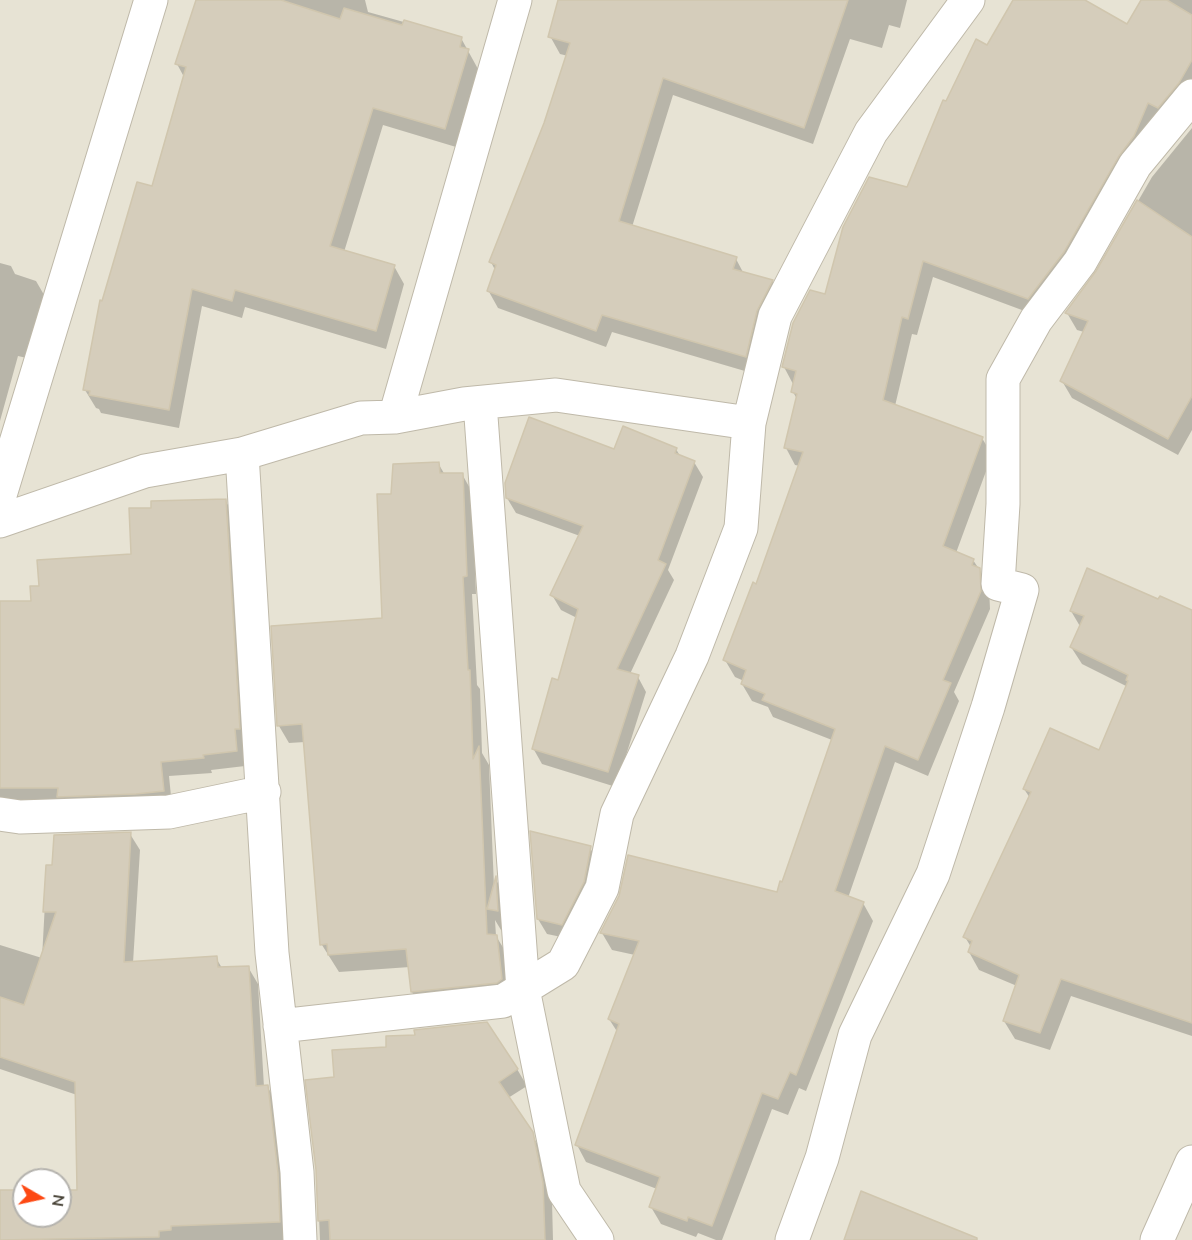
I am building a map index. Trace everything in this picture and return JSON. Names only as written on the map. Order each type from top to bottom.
[{"type":"street","points":[[0,495],[151,0]]},
{"type":"street","points":[[395,417],[515,0]]},
{"type":"street","points":[[280,1026],[503,1001],[563,964],[602,888],[617,814],[692,656],[741,528],[749,423],[775,316],[871,132],[968,0]]},
{"type":"street","points":[[792,1240],[822,1158],[855,1035],[933,874],[988,707],[1022,590],[998,584],[1003,504],[1003,379],[1036,320],[1080,262],[1135,165],[1192,96]]},
{"type":"street","points":[[0,521],[145,471],[242,454],[361,418],[395,417],[464,404],[556,395],[749,423]]},
{"type":"street","points":[[480,403],[523,988],[564,1191],[597,1240]]},
{"type":"street","points":[[242,454],[272,953],[297,1172],[300,1240]]},
{"type":"street","points":[[0,814],[20,818],[169,812],[264,792]]},
{"type":"street","points":[[1157,1240],[1192,1162]]},
{"type":"shaded area","points":[[0,0],[1192,0],[1192,1240],[0,1240]]},
{"type":"building","points":[[196,0],[281,0],[340,19],[344,8],[402,25],[404,20],[462,37],[460,47],[469,49],[445,129],[373,108],[330,246],[395,265],[376,331],[235,290],[232,301],[192,289],[169,410],[89,395],[90,391],[83,390],[100,300],[102,301],[137,182],[152,186],[186,67],[175,64]]},
{"type":"building","points":[[558,0],[848,0],[804,128],[663,78],[619,221],[737,257],[733,269],[773,280],[757,311],[746,357],[602,315],[596,331],[487,291],[496,265],[489,262],[544,123],[570,43],[548,37]]},
{"type":"building","points":[[1013,0],[1085,0],[1127,24],[1141,0],[1167,0],[1192,15],[1192,60],[1179,83],[1158,108],[1148,103],[1134,136],[1119,156],[1064,252],[1028,299],[923,261],[908,319],[902,317],[883,400],[983,437],[943,546],[974,559],[972,565],[980,568],[981,591],[943,680],[951,683],[918,760],[885,746],[835,891],[864,902],[796,1075],[790,1072],[778,1099],[762,1093],[712,1226],[688,1217],[687,1221],[649,1207],[660,1177],[575,1145],[619,1024],[608,1019],[639,941],[600,933],[619,896],[628,855],[777,892],[780,881],[782,882],[835,729],[762,700],[765,694],[741,684],[746,670],[723,660],[753,582],[756,584],[803,452],[784,448],[797,394],[791,392],[796,371],[782,367],[793,323],[810,290],[825,294],[843,227],[869,177],[907,187],[943,100],[946,101],[976,39],[987,45]]},
{"type":"building","points":[[1137,200],[1192,237],[1192,396],[1168,439],[1060,381],[1088,321],[1065,313],[1096,271]]},
{"type":"building","points":[[529,417],[614,449],[623,426],[677,448],[675,453],[695,461],[658,560],[666,564],[617,669],[639,675],[608,772],[532,749],[552,678],[558,680],[578,609],[550,595],[583,526],[506,498],[505,483]]},
{"type":"building","points":[[439,462],[440,473],[463,473],[467,576],[463,577],[468,670],[470,670],[473,759],[479,746],[487,934],[497,935],[502,979],[497,983],[411,992],[406,949],[328,955],[327,944],[320,945],[302,724],[277,726],[271,626],[382,618],[377,494],[391,494],[393,464]]},
{"type":"building","points":[[226,499],[240,729],[235,729],[237,751],[203,755],[204,758],[161,762],[164,791],[57,797],[58,788],[0,788],[0,601],[31,601],[30,586],[39,586],[37,560],[131,554],[129,508],[151,508],[151,501]]},
{"type":"building","points":[[1087,568],[1158,599],[1160,596],[1192,610],[1192,1023],[1061,979],[1040,1033],[1003,1021],[1019,975],[968,952],[972,941],[963,937],[1031,792],[1023,789],[1050,728],[1099,750],[1128,681],[1126,680],[1128,675],[1070,647],[1084,616],[1070,611]]},
{"type":"building","points":[[530,831],[591,846],[584,882],[562,925],[537,919]]},
{"type":"building","points":[[131,832],[124,962],[217,956],[218,967],[249,966],[256,1086],[268,1085],[278,1173],[280,1222],[171,1226],[171,1230],[159,1231],[159,1237],[0,1240],[0,1190],[12,1190],[12,1228],[72,1228],[72,1190],[77,1190],[75,1082],[0,1057],[0,997],[24,1005],[56,912],[43,912],[46,865],[52,865],[54,835]]},
{"type":"building","points":[[496,876],[498,911],[487,909]]},
{"type":"building","points":[[487,1022],[518,1069],[499,1082],[533,1132],[543,1183],[545,1240],[330,1240],[329,1220],[318,1221],[316,1170],[305,1080],[334,1077],[332,1050],[386,1047],[386,1036],[415,1035],[414,1030]]},
{"type":"building","points":[[861,1191],[977,1238],[977,1240],[844,1240]]}]
